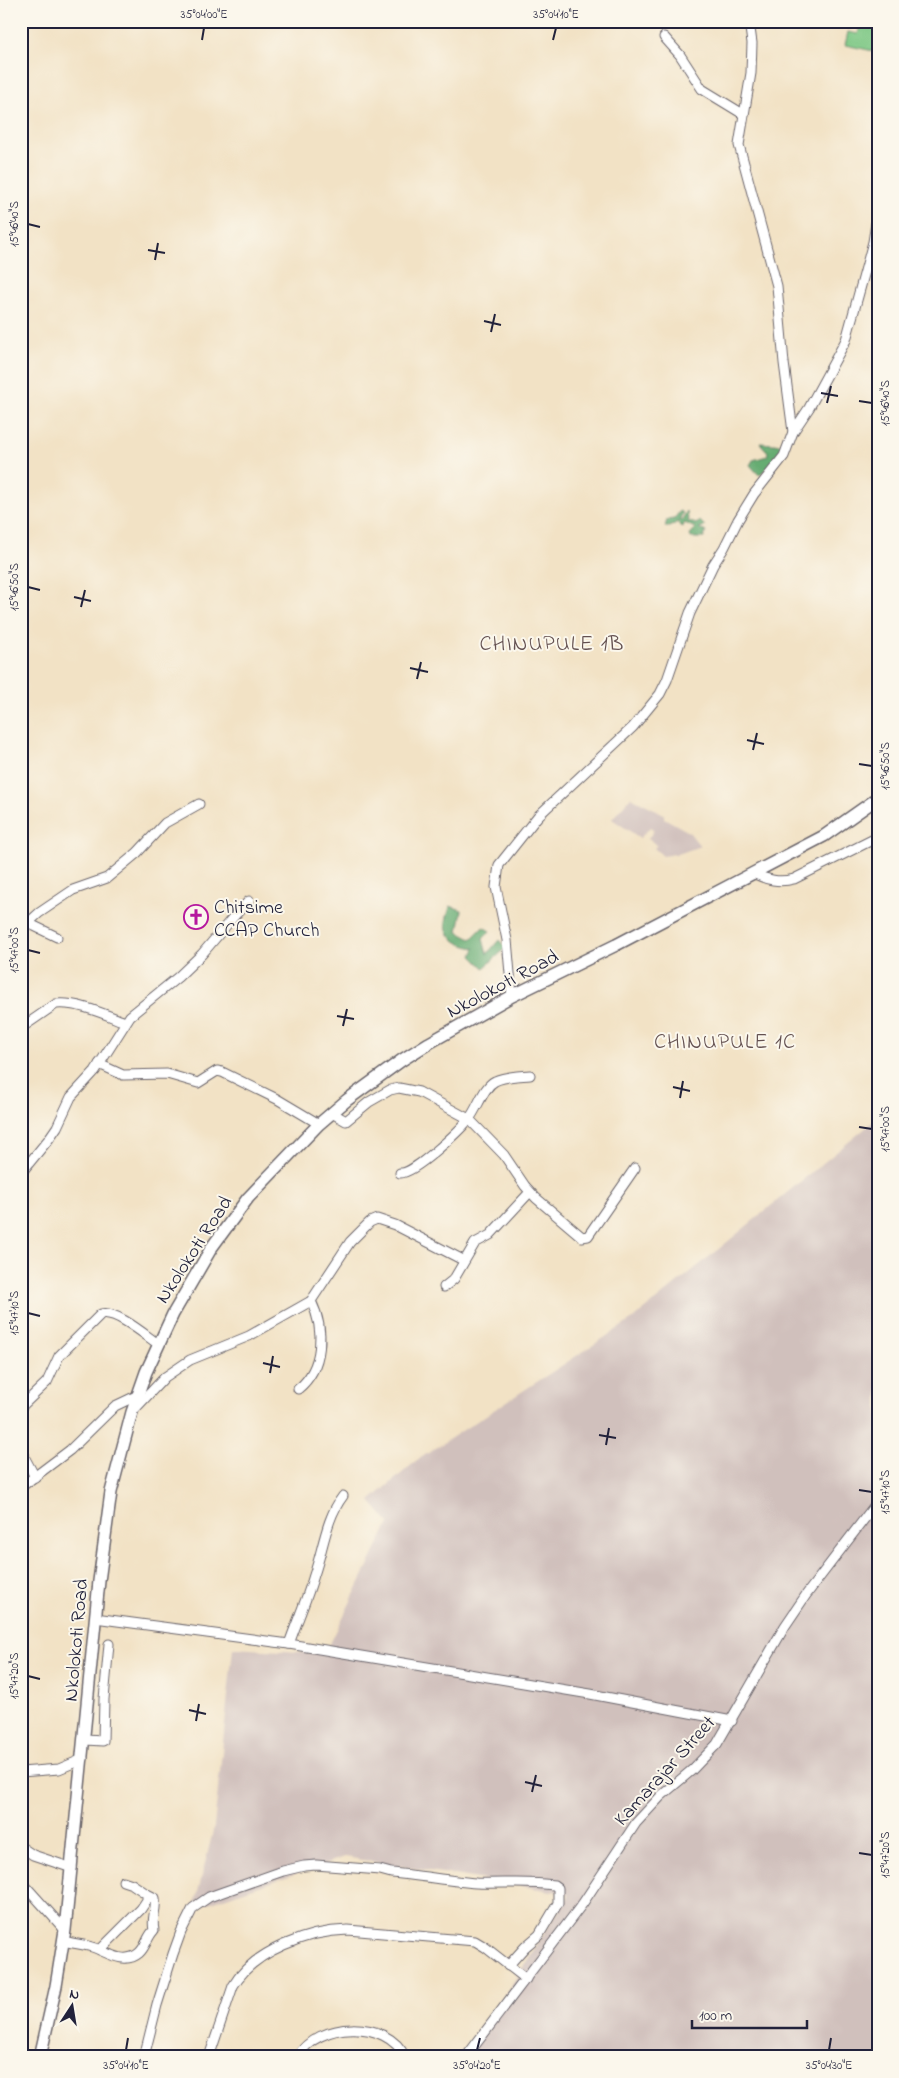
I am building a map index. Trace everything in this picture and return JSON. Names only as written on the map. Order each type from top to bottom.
[{"type":"main road","name":"Nkolokoti Road","points":[[40,2057],[56,1986],[64,1935],[107,1514],[136,1396],[158,1344],[192,1279],[212,1247],[248,1198],[319,1124],[368,1085],[416,1052],[512,996],[616,945],[824,836],[878,798]]},
{"type":"street","points":[[749,21],[752,43],[751,74],[739,145],[777,286],[793,432]]},
{"type":"street","points":[[664,37],[680,55],[702,89],[743,114]]},
{"type":"street","points":[[512,996],[507,940],[496,887],[500,865],[538,816],[633,727],[654,704],[667,680],[690,613],[713,564],[754,494],[784,456],[793,432],[809,408],[846,340],[872,242],[878,211]]},
{"type":"street","points":[[25,924],[73,890],[108,878],[137,853],[165,823],[199,804]]},
{"type":"street","points":[[753,873],[772,880],[786,881],[794,879],[878,837]]},
{"type":"street","points":[[21,1173],[57,1127],[71,1098],[99,1064],[125,1022],[140,1006],[178,977],[202,954],[234,915],[249,901]]},
{"type":"street","points":[[25,924],[57,936]]},
{"type":"street","points":[[21,1028],[56,1004],[92,1010],[125,1022]]},
{"type":"street","points":[[99,1064],[123,1076],[166,1074],[198,1083],[217,1071],[222,1072],[277,1099],[319,1124]]},
{"type":"street","points":[[400,1173],[407,1173],[414,1168],[469,1119],[486,1091],[496,1080],[530,1075]]},
{"type":"street","points":[[332,1113],[344,1121],[348,1120],[358,1110],[379,1096],[399,1088],[418,1092],[469,1119],[504,1155],[530,1192],[582,1238],[586,1238],[635,1168]]},
{"type":"street","points":[[444,1287],[454,1279],[474,1243],[493,1232],[530,1192]]},
{"type":"street","points":[[132,1412],[165,1377],[190,1360],[248,1336],[311,1301],[350,1242],[366,1225],[378,1219],[413,1233],[463,1260]]},
{"type":"street","points":[[298,1389],[312,1373],[318,1356],[319,1325],[311,1301]]},
{"type":"street","points":[[21,1407],[48,1382],[58,1356],[101,1314],[107,1313],[119,1318],[158,1344]]},
{"type":"street","points":[[21,1487],[77,1444],[114,1406],[136,1396]]},
{"type":"street","points":[[21,1451],[36,1477]]},
{"type":"street","points":[[289,1644],[314,1576],[333,1514],[343,1496]]},
{"type":"street","name":"Kamarajar Street","points":[[466,2057],[584,1903],[636,1823],[661,1796],[699,1764],[717,1744],[732,1721],[766,1656],[785,1626],[806,1595],[878,1501]]},
{"type":"street","points":[[95,1618],[289,1644],[590,1694],[732,1721]]},
{"type":"street","points":[[85,1740],[102,1741],[109,1644]]},
{"type":"street","points":[[21,1772],[59,1769],[83,1759]]},
{"type":"street","points":[[21,1847],[33,1855],[72,1868]]},
{"type":"street","points":[[144,2057],[156,2005],[181,1932],[190,1912],[209,1897],[283,1871],[316,1865],[380,1870],[460,1882],[491,1884],[527,1882],[554,1885],[558,1888],[558,1903],[539,1935],[508,1966]]},
{"type":"street","points":[[21,1880],[64,1935],[117,1957],[130,1958],[141,1951],[147,1937],[154,1930],[152,1914],[155,1898],[132,1884],[123,1881]]},
{"type":"street","points":[[100,1950],[141,1908],[147,1900],[147,1894]]},
{"type":"street","points":[[209,2057],[233,1986],[239,1975],[259,1959],[307,1935],[348,1930],[475,1941],[526,1978]]},
{"type":"street","points":[[297,2057],[305,2045],[315,2038],[326,2032],[346,2029],[382,2035],[395,2042],[405,2057]]},
{"type":"shaded area","points":[[631,797],[664,814],[664,818],[689,832],[700,846],[681,853],[663,856],[654,848],[657,845],[648,839],[654,830],[650,827],[640,838],[612,819]]},
{"type":"shaded area","points":[[873,1122],[878,1122],[878,2057],[465,2057],[570,1894],[345,1857],[194,1908],[214,1827],[233,1648],[316,1653],[327,1650],[389,1523],[370,1501],[416,1461],[636,1317]]},
{"type":"green space","points":[[861,21],[878,21],[878,52],[845,45],[848,32],[858,34]]},
{"type":"green space","points":[[760,443],[786,445],[775,467],[771,465],[759,475],[750,465],[753,460],[767,456],[768,452]]},
{"type":"green space","points":[[680,511],[683,513],[680,518],[681,521],[687,511],[688,521],[696,524],[700,521],[705,526],[699,528],[706,532],[704,538],[691,538],[690,535],[695,528],[685,523],[682,527],[678,522],[665,527],[667,520],[674,519]]},
{"type":"green space","points":[[450,906],[462,910],[458,932],[471,939],[483,927],[490,931],[483,939],[487,954],[499,940],[506,948],[484,968],[472,956],[475,948],[457,942],[447,931],[446,924]]},
{"type":"place","name":"Chitsime CCAP Church","points":[[196,917]]},
{"type":"district","name":"CHINUPULE 1B","points":[[552,642]]},
{"type":"district","name":"CHINUPULE 1C","points":[[725,1040]]}]
